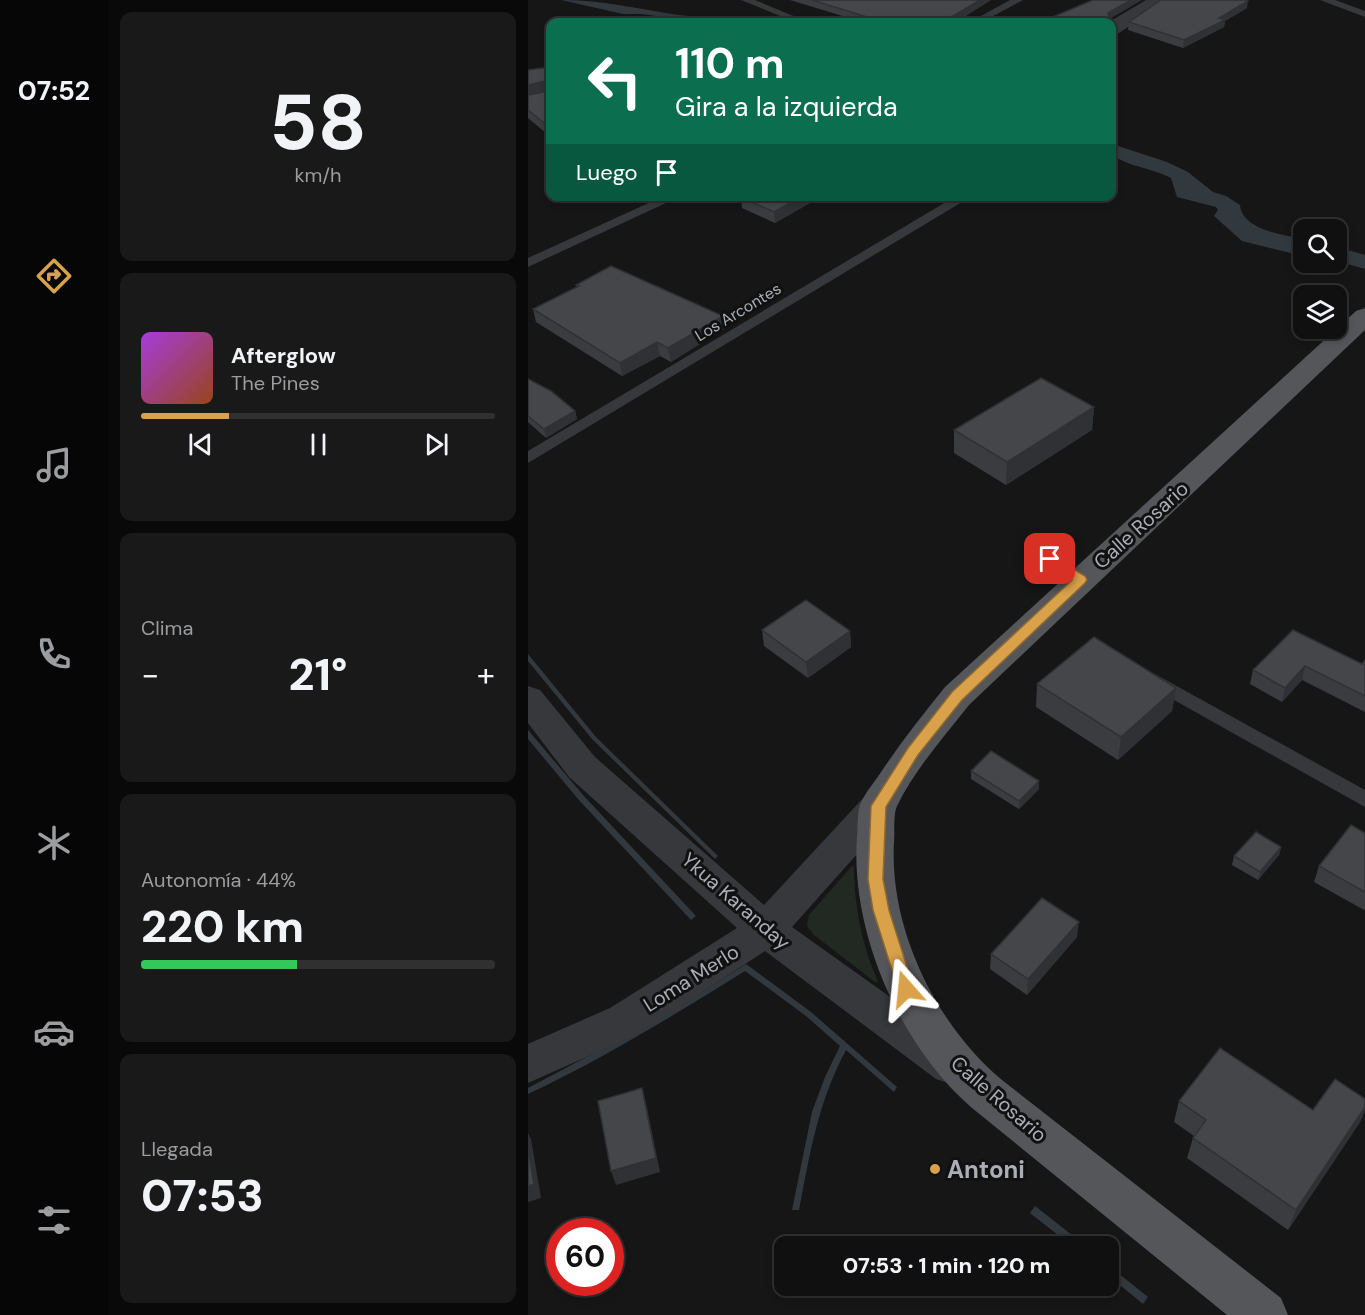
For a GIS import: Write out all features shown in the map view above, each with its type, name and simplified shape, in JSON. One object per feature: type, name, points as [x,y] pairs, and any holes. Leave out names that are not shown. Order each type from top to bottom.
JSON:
[{"type":"main road","name":"Calle Rosario","points":[[1264,1315],[967,1077],[941,1047],[906,989],[881,910],[875,879],[878,806],[913,752],[957,696],[1365,316]]},
{"type":"street","points":[[1116,27],[1159,0]]},
{"type":"street","name":"Ykua Karanday","points":[[528,699],[582,767],[766,930],[967,1077]]},
{"type":"street","name":"Loma Merlo","points":[[528,1064],[624,1021],[766,930],[878,806]]},
{"type":"lane","points":[[746,0],[793,18]]},
{"type":"lane","points":[[1325,0],[1365,14]]},
{"type":"lane","points":[[982,18],[1010,1]]},
{"type":"lane","points":[[528,263],[664,201]]},
{"type":"lane","name":"Los Arcontes","points":[[528,458],[958,201]]},
{"type":"lane","points":[[1050,559],[1081,580]]},
{"type":"lane","points":[[1138,671],[1365,799]]},
{"type":"shaded area","points":[[561,0],[603,3],[706,18],[672,18],[623,14]]},
{"type":"shaded area","points":[[1116,145],[1167,162],[1188,172],[1213,192],[1226,196],[1240,205],[1248,220],[1256,226],[1293,237],[1293,254],[1242,241],[1214,216],[1218,210],[1216,207],[1177,197],[1171,178],[1116,157]]},
{"type":"shaded area","points":[[1347,250],[1365,255],[1365,269],[1347,264]]},
{"type":"shaded area","points":[[528,654],[596,737],[718,856],[715,859],[592,739],[528,661]]},
{"type":"shaded area","points":[[528,730],[583,795],[696,916],[691,920],[578,799],[528,739]]},
{"type":"shaded area","points":[[852,866],[854,867],[860,926],[878,982],[814,935],[807,926],[809,915]]},
{"type":"shaded area","points":[[746,964],[811,1012],[897,1087],[894,1092],[846,1050],[836,1069],[822,1108],[811,1148],[799,1210],[792,1210],[812,1112],[840,1046],[806,1016],[745,971],[611,1051],[528,1094],[528,1088],[664,1016]]},
{"type":"shaded area","points":[[1035,1206],[1073,1236],[1059,1236],[1030,1213]]},
{"type":"shaded area","points":[[1119,1274],[1148,1297],[1143,1304],[1119,1284]]},
{"type":"building","points":[[812,0],[980,0],[950,18],[870,18]]},
{"type":"building","points":[[1093,0],[1131,0],[1108,13],[1109,18],[1050,18]]},
{"type":"building","points":[[1161,0],[1248,1],[1219,18],[1225,20],[1184,40],[1129,22]]},
{"type":"building","points":[[546,68],[546,81],[528,85],[528,70]]},
{"type":"building","points":[[546,91],[546,121],[543,122],[528,110],[528,95]]},
{"type":"building","points":[[750,201],[793,201],[774,212]]},
{"type":"building","points":[[611,266],[723,316],[668,348],[657,342],[620,363],[533,309],[579,286],[576,285]]},
{"type":"building","points":[[1041,378],[1094,407],[1007,462],[954,430]]},
{"type":"building","points":[[528,379],[551,391],[575,411],[544,429],[528,416]]},
{"type":"building","points":[[806,600],[850,631],[806,662],[762,630]]},
{"type":"building","points":[[1293,630],[1362,664],[1365,660],[1365,696],[1305,666],[1285,688],[1253,670]]},
{"type":"building","points":[[1094,637],[1176,688],[1121,737],[1037,684]]},
{"type":"building","points":[[991,751],[1039,781],[1019,801],[971,771]]},
{"type":"building","points":[[1351,825],[1365,833],[1365,892],[1319,866]]},
{"type":"building","points":[[1256,832],[1281,847],[1260,872],[1234,856]]},
{"type":"building","points":[[1042,898],[1079,922],[1028,979],[991,954]]},
{"type":"building","points":[[1220,1048],[1313,1110],[1335,1079],[1365,1099],[1365,1107],[1296,1210],[1193,1138],[1206,1120],[1179,1101]]},
{"type":"building","points":[[642,1088],[656,1158],[611,1171],[598,1101]]},
{"type":"building","points":[[528,1148],[534,1184],[528,1186]]},
{"type":"place","name":"Antoni","points":[[935,1169]]},
{"type":"route","points":[[906,989],[881,910],[875,879],[878,806],[913,752],[957,696],[1081,580],[1050,559]]}]
